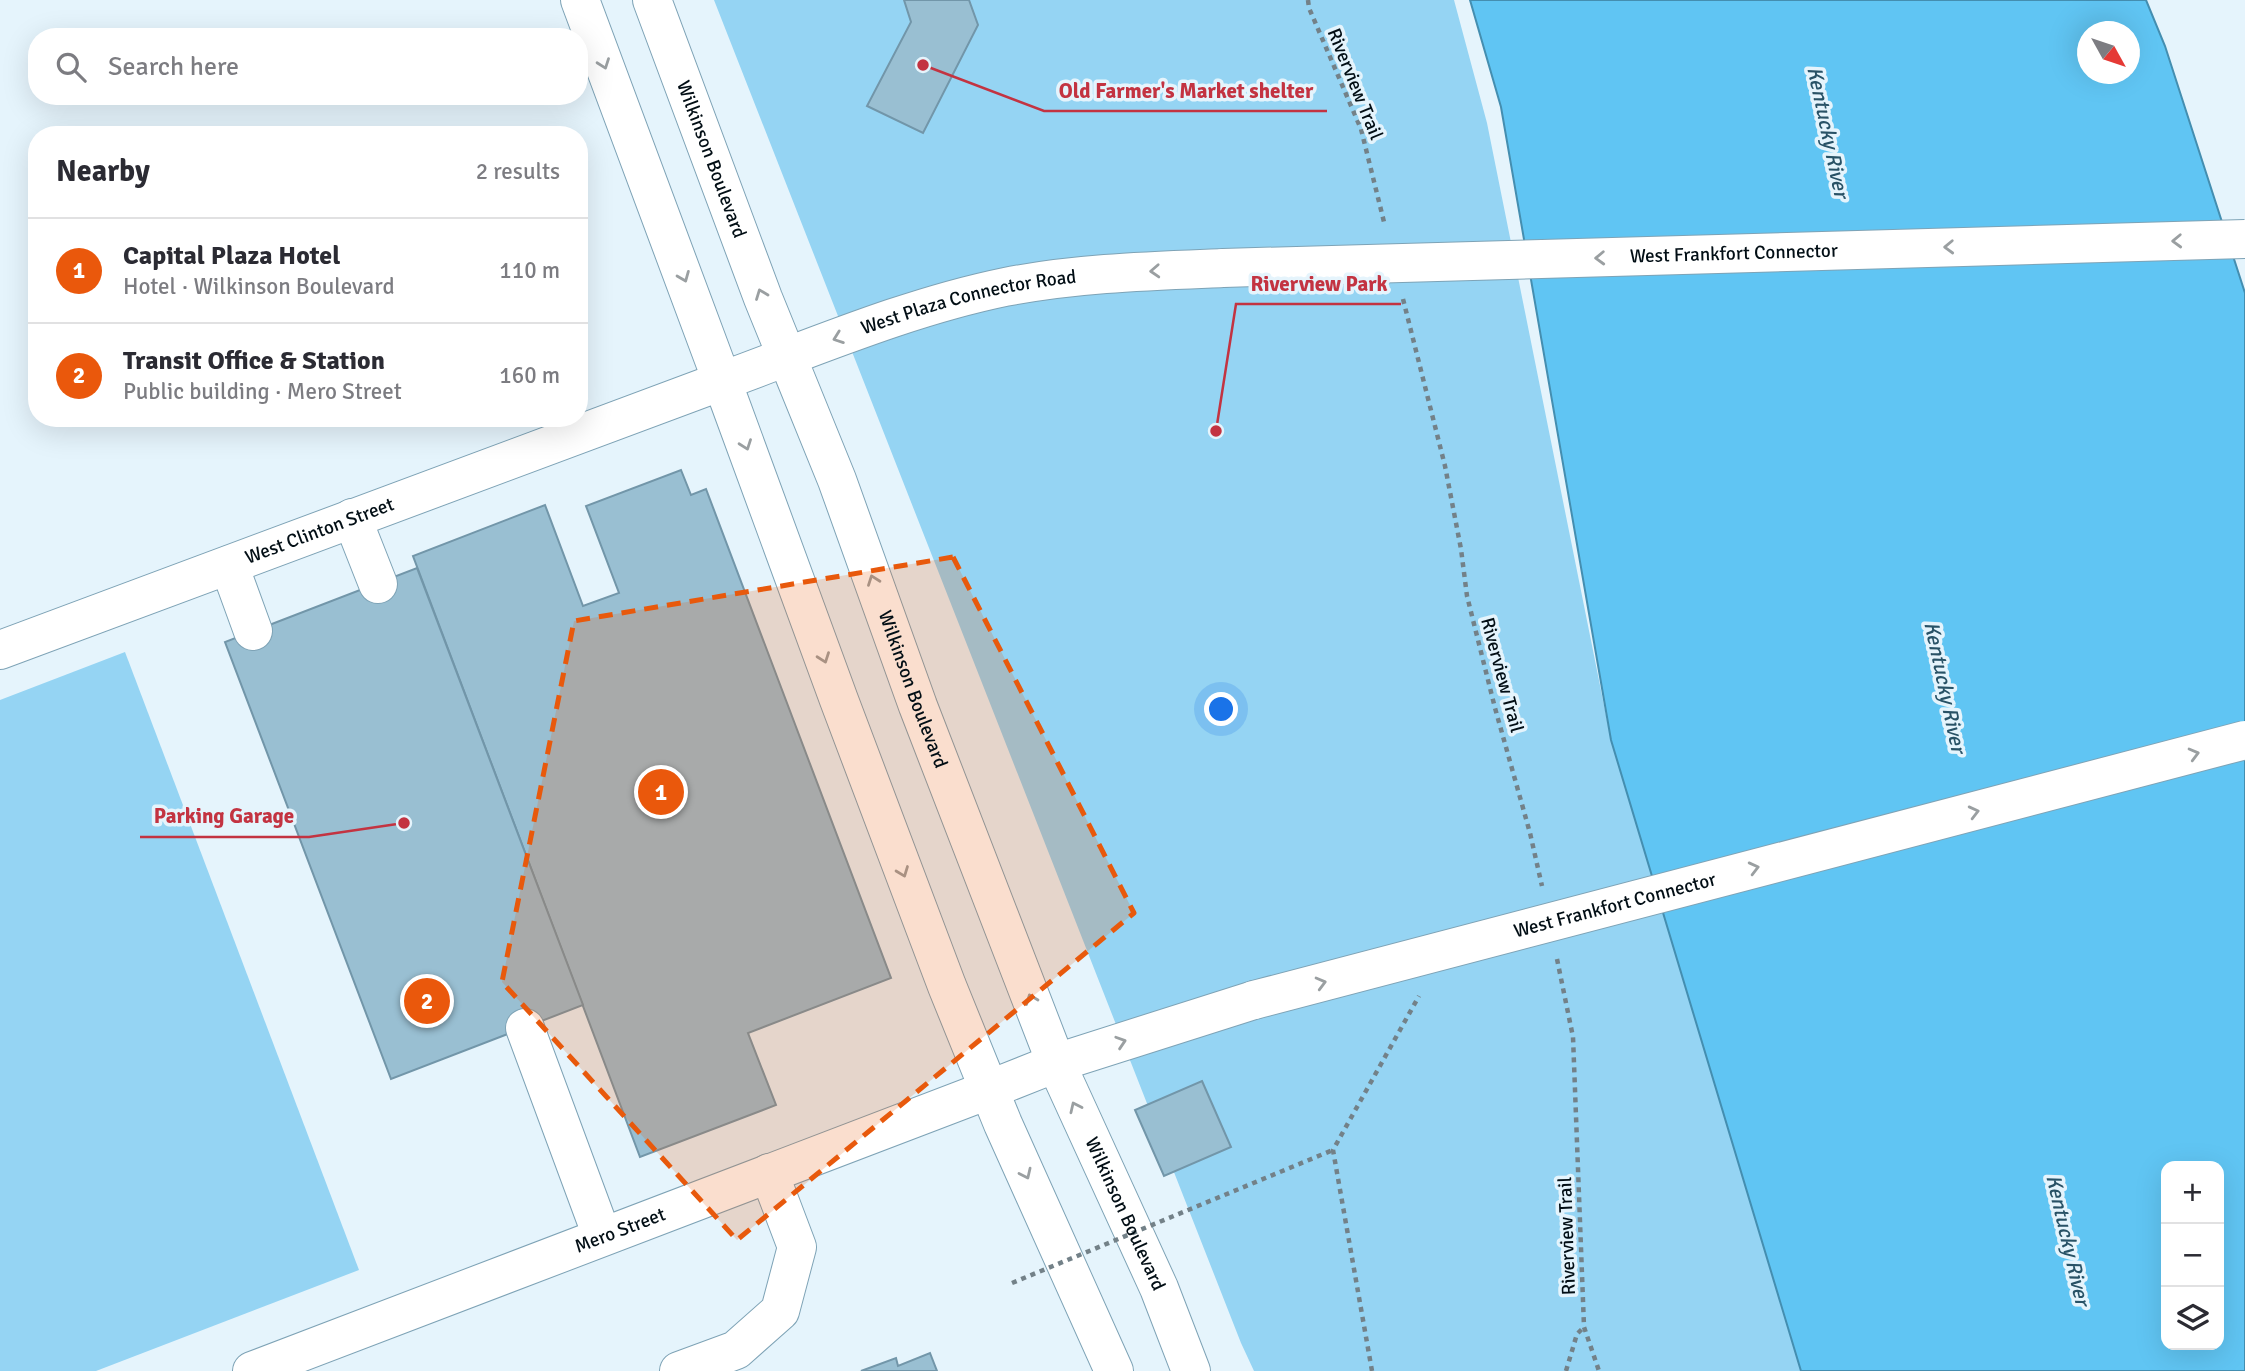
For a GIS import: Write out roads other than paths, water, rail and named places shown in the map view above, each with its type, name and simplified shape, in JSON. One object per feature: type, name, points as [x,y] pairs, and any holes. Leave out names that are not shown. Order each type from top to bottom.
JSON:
[{"type":"main road","points":[[580,0],[843,713],[988,1090],[1114,1371]]},
{"type":"main road","name":"Wilkinson Boulevard","points":[[652,0],[763,298],[837,480],[918,706],[1056,1063],[1159,1288],[1191,1371]]},
{"type":"main road","name":"West Frankfort Connector","points":[[1223,268],[2245,239]]},
{"type":"main road","name":"West Plaza Connector Road","points":[[722,381],[940,304],[1005,288],[1075,277],[1223,268]]},
{"type":"main road","name":"West Clinton Street","points":[[0,650],[722,381]]},
{"type":"main road","points":[[352,518],[378,584]]},
{"type":"main road","points":[[229,565],[253,631]]},
{"type":"main road","name":"West Frankfort Connector","points":[[988,1090],[1056,1063],[1254,1000],[2245,740]]},
{"type":"main road","points":[[525,1028],[602,1236]]},
{"type":"main road","name":"Mero Street","points":[[252,1371],[988,1090]]},
{"type":"main road","points":[[679,1371],[736,1350],[779,1311],[797,1247],[769,1173]]},
{"type":"water","name":"Kentucky River","points":[[1470,0],[2146,0],[2165,46],[2245,293],[2245,1371],[1801,1371],[1611,740],[1501,107]]},
{"type":"place","name":"Old Farmer's Market shelter","points":[[923,65]]},
{"type":"place","name":"Riverview Park","points":[[1216,431]]},
{"type":"place","name":"Capital Plaza Hotel","points":[[661,792]]},
{"type":"place","name":"Parking Garage","points":[[404,823]]},
{"type":"place","name":"Transit Office & Station","points":[[427,1001]]}]
